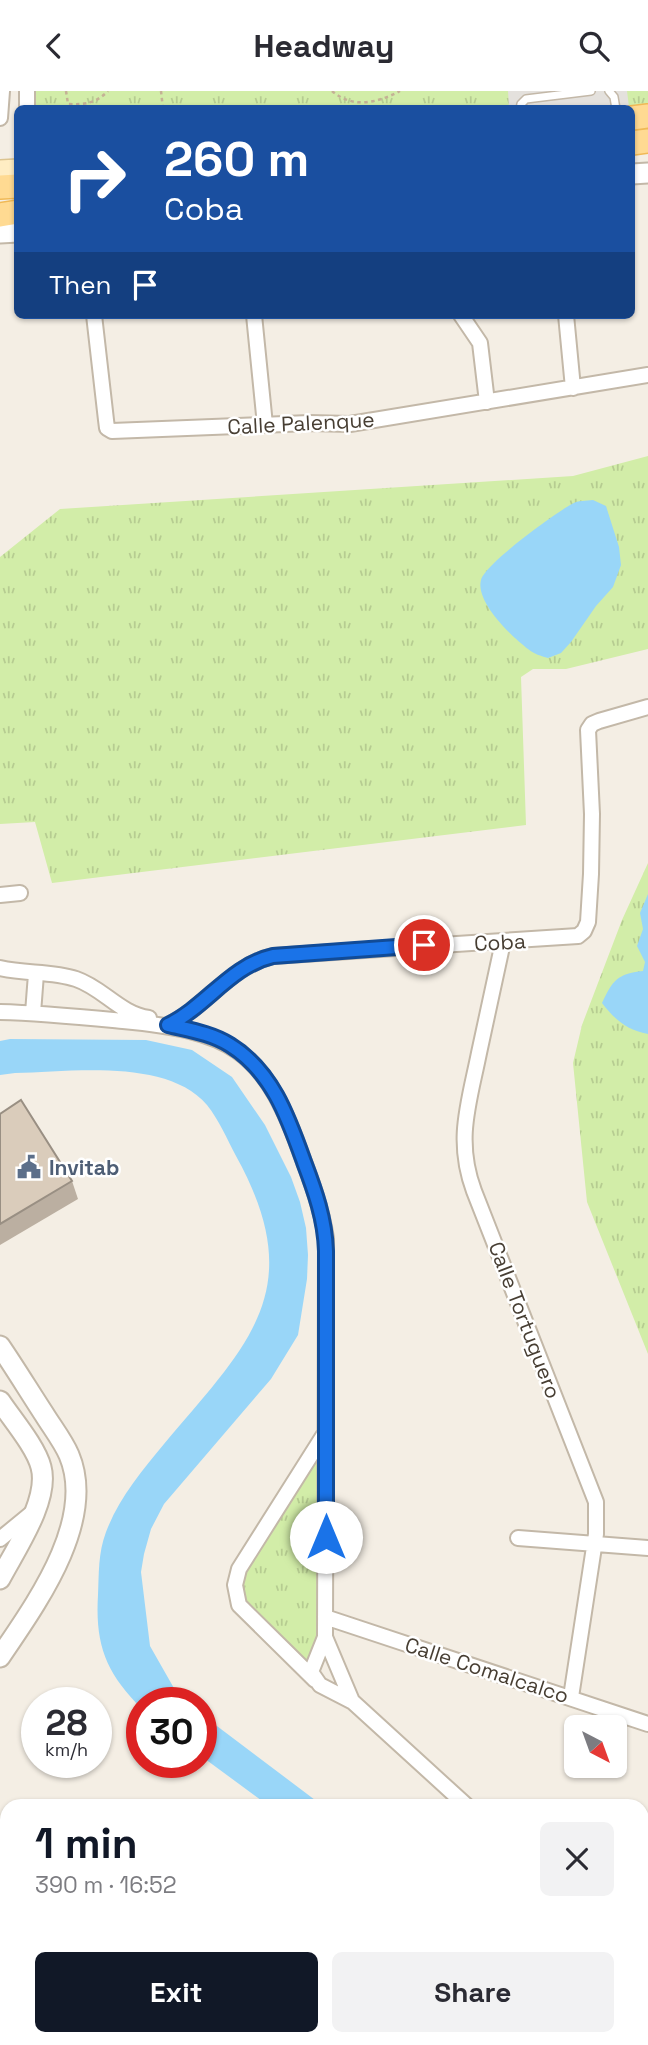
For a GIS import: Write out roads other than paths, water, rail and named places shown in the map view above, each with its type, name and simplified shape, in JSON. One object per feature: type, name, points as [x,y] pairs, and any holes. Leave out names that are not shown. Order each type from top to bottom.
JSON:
[{"type":"street","points":[[0,118],[2,91]]},
{"type":"street","name":"Calle Palenque","points":[[94,319],[109,430],[350,424],[648,375]]},
{"type":"street","points":[[254,319],[265,425]]},
{"type":"street","points":[[464,319],[480,343],[487,402]]},
{"type":"street","points":[[566,319],[573,388]]},
{"type":"street","name":"Coba","points":[[168,1025],[199,1007],[236,972],[260,959],[273,956],[573,937],[584,931],[588,922],[592,874],[587,730],[599,721],[648,707]]},
{"type":"street","points":[[0,895],[20,893]]},
{"type":"street","name":"Calle Tortuguero","points":[[503,942],[466,1112],[466,1165],[598,1510],[571,1697]]},
{"type":"street","points":[[0,968],[59,975],[84,982],[122,1009],[144,1017],[162,1019],[168,1025]]},
{"type":"street","points":[[33,1013],[36,974]]},
{"type":"street","points":[[0,1013],[33,1013],[168,1025],[213,1036],[244,1056],[269,1084],[289,1119],[321,1210],[326,1238],[326,1637],[353,1702]]},
{"type":"street","points":[[0,1346],[64,1445],[73,1466],[76,1491],[62,1554],[39,1598],[0,1657]]},
{"type":"street","points":[[0,1401],[38,1457],[42,1488],[34,1511],[0,1579]]},
{"type":"street","points":[[326,1431],[239,1569],[235,1580],[239,1605],[316,1681],[353,1702],[459,1799]]},
{"type":"street","points":[[0,1539],[34,1511]]},
{"type":"street","points":[[518,1538],[648,1548]]},
{"type":"street","name":"Calle Comalcalco","points":[[326,1617],[648,1724]]},
{"type":"street","points":[[316,1681],[311,1672],[313,1663],[326,1637]]},
{"type":"lane","points":[[522,105],[526,99],[591,91]]},
{"type":"water","points":[[593,500],[606,506],[619,547],[621,565],[613,587],[571,642],[561,653],[548,658],[521,643],[496,618],[484,598],[481,580],[507,551],[551,517],[574,503]]},
{"type":"water","points":[[648,894],[648,1034],[622,1023],[602,1003],[617,979],[643,971],[645,962],[637,946],[643,929],[640,913]]},
{"type":"water","points":[[146,1040],[192,1050],[232,1077],[265,1125],[291,1177],[300,1202],[308,1255],[298,1335],[271,1379],[164,1504],[151,1529],[144,1554],[141,1572],[150,1646],[173,1687],[126,1687],[126,1691],[111,1670],[101,1644],[99,1629],[100,1556],[106,1532],[124,1497],[147,1465],[222,1375],[244,1344],[260,1312],[268,1279],[268,1243],[258,1203],[215,1117],[207,1105],[190,1090],[168,1080],[117,1071],[0,1075],[0,1041]]},
{"type":"water","points":[[217,1726],[314,1799],[259,1799],[217,1768]]},
{"type":"place","name":"Invitab","points":[[29,1167]]}]
